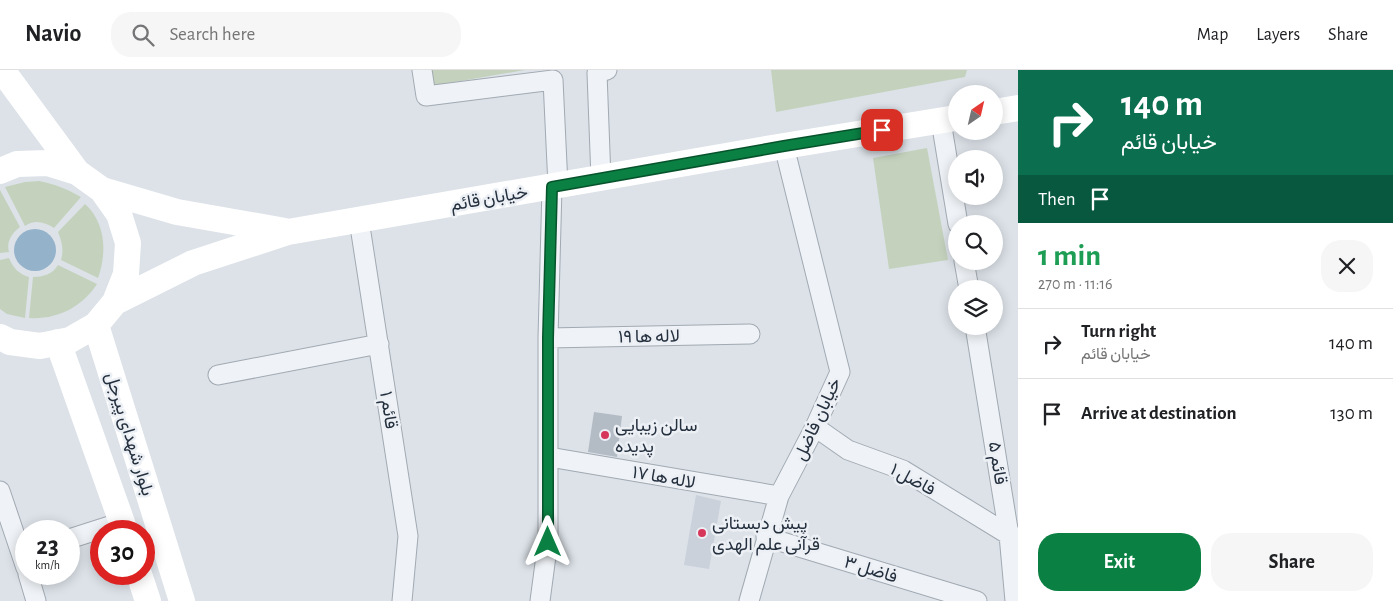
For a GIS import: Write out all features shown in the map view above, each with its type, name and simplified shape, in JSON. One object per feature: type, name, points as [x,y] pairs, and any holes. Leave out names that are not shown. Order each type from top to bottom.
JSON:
[{"type":"street","points":[[0,338],[10,342],[40,346],[70,340],[96,325],[115,302],[126,274],[128,244],[119,214],[102,190],[77,172],[2,70]]},
{"type":"street","points":[[422,70],[426,96],[553,80],[555,186],[548,338],[548,542],[540,601]]},
{"type":"street","points":[[601,179],[597,73],[607,70]]},
{"type":"street","points":[[1003,110],[1018,108]]},
{"type":"street","name":"خیابان قائم","points":[[288,232],[784,146],[948,120]]},
{"type":"street","points":[[951,140],[957,215]]},
{"type":"street","name":"خیابان فاضل","points":[[749,601],[779,496],[815,427],[840,372],[784,146]]},
{"type":"street","points":[[0,171],[17,164],[48,163],[77,172]]},
{"type":"street","points":[[102,190],[177,212],[288,232]]},
{"type":"street","name":"قائم ۱","points":[[359,220],[408,536],[402,601]]},
{"type":"street","points":[[115,302],[193,263],[288,232]]},
{"type":"street","name":"بلوار شهدای پیرجل","points":[[96,325],[182,601]]},
{"type":"street","name":"لاله ها ۱۹","points":[[548,338],[750,334]]},
{"type":"street","name":"قائم ۵","points":[[977,335],[1014,536],[1016,601]]},
{"type":"street","name":"بلوار شهدای پیرجل","points":[[58,342],[121,520]]},
{"type":"street","points":[[218,375],[379,344]]},
{"type":"street","name":"فاضل ۱","points":[[815,427],[848,450],[903,470],[1014,536]]},
{"type":"street","name":"لاله ها ۱۷","points":[[549,457],[779,496]]},
{"type":"street","points":[[0,491],[15,531]]},
{"type":"street","name":"فاضل ۳","points":[[766,537],[977,601]]},
{"type":"street","points":[[31,585],[36,601]]},
{"type":"street","points":[[143,585],[148,601]]},
{"type":"shaded area","name":"پیش دبستانی قرآنی علم الهدی","points":[[696,495],[721,501],[709,569],[684,565]]},
{"type":"green space","points":[[430,70],[525,70],[432,86]]},
{"type":"green space","points":[[771,70],[967,70],[965,77],[776,112]]},
{"type":"green space","points":[[927,148],[948,260],[889,269],[873,158]]},
{"type":"green space","points":[[39,181],[61,187],[81,197],[54,228],[40,222],[25,226],[5,187]]},
{"type":"green space","points":[[0,190],[20,227],[10,238],[9,252],[0,253]]},
{"type":"green space","points":[[85,204],[97,220],[103,239],[103,259],[98,278],[61,260],[62,246],[58,232]]},
{"type":"green space","points":[[9,258],[17,270],[29,277],[25,318],[7,314],[0,309],[0,260]]},
{"type":"green space","points":[[58,265],[97,284],[84,299],[68,310],[49,317],[29,318],[33,277],[47,274]]},
{"type":"water","points":[[35,229],[50,235],[56,250],[50,265],[35,271],[20,265],[14,250],[20,235]]},
{"type":"building","name":"سالن زیبایی پدیده","points":[[594,412],[622,416],[617,457],[588,452]]},
{"type":"place","name":"سالن زیبایی پدیده","points":[[605,435]]},
{"type":"place","name":"پیش دبستانی قرآنی علم الهدی","points":[[702,533]]},
{"type":"route","points":[[548,542],[548,338],[552,187],[882,130]]}]
